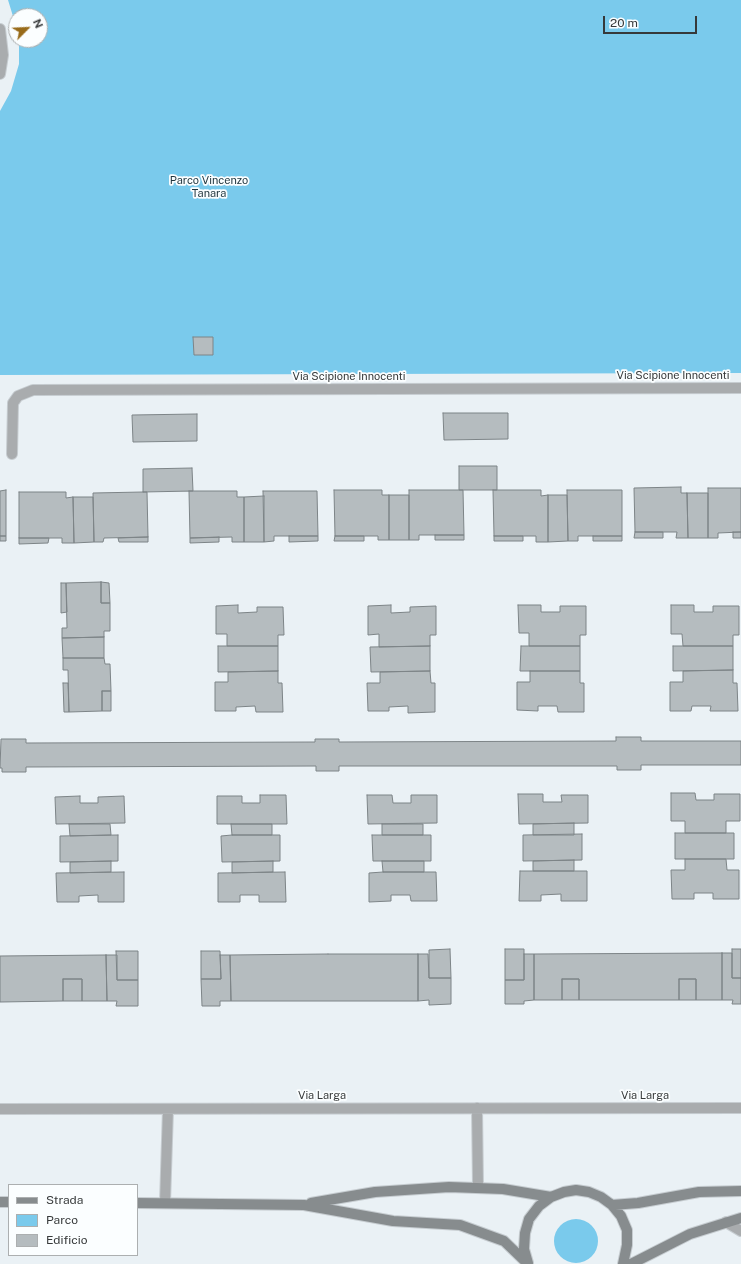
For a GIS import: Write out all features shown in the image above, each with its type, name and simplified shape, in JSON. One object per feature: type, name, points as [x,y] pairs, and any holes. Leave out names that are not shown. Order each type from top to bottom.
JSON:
[{"type":"main road","points":[[304,1205],[376,1192],[410,1189],[478,1187],[551,1196]]},
{"type":"main road","points":[[528,1264],[524,1249],[525,1233],[530,1218],[539,1206],[551,1196],[564,1192],[582,1191],[601,1197],[612,1204],[621,1216],[626,1230],[627,1245],[623,1264]]},
{"type":"main road","points":[[612,1204],[638,1203],[699,1192],[741,1191]]},
{"type":"main road","points":[[138,1203],[304,1205],[393,1221],[460,1225],[504,1241],[528,1264]]},
{"type":"main road","points":[[631,1264],[675,1240],[703,1228],[741,1218]]},
{"type":"street","points":[[0,30],[3,55],[0,74]]},
{"type":"street","name":"Via Scipione Innocenti","points":[[12,454],[13,403],[18,396],[33,390],[741,388]]},
{"type":"street","name":"Via Larga","points":[[0,1108],[741,1108]]},
{"type":"street","points":[[165,1203],[168,1108]]},
{"type":"street","points":[[477,1108],[478,1187]]},
{"type":"street","points":[[726,1222],[741,1231]]},
{"type":"green space","name":"Parco Vincenzo Tanara","points":[[8,0],[741,0],[741,373],[0,375],[0,111],[11,91],[19,64],[19,48],[48,48],[48,8],[10,8]]},
{"type":"green space","points":[[572,1219],[580,1219],[592,1225],[598,1237],[598,1245],[592,1257],[580,1263],[572,1263],[560,1257],[554,1245],[554,1237],[560,1225]]},
{"type":"building","points":[[193,337],[213,337],[213,355],[194,355]]},
{"type":"building","points":[[443,413],[508,413],[508,439],[444,440]]},
{"type":"building","points":[[197,414],[197,441],[133,442],[132,415]]},
{"type":"building","points":[[459,466],[497,466],[497,490],[459,490]]},
{"type":"building","points":[[192,468],[193,491],[143,492],[143,469]]},
{"type":"building","points":[[681,487],[681,493],[687,493],[688,538],[676,538],[677,532],[635,532],[634,488]]},
{"type":"building","points":[[708,488],[741,488],[741,532],[718,533],[718,538],[708,538]]},
{"type":"building","points":[[6,490],[6,536],[0,536],[0,491]]},
{"type":"building","points":[[334,490],[382,490],[382,495],[389,495],[389,540],[378,540],[378,536],[335,536]]},
{"type":"building","points":[[409,490],[463,490],[464,535],[419,535],[419,540],[409,540]]},
{"type":"building","points":[[493,490],[541,490],[541,496],[548,495],[548,542],[536,542],[536,536],[494,536]]},
{"type":"building","points":[[567,490],[622,490],[622,536],[578,536],[578,541],[568,541]]},
{"type":"building","points":[[189,491],[237,491],[237,497],[244,497],[244,542],[232,542],[232,537],[190,538]]},
{"type":"building","points":[[263,491],[317,491],[318,536],[274,536],[274,541],[264,542]]},
{"type":"building","points":[[19,492],[66,492],[66,498],[73,497],[74,543],[62,543],[62,538],[19,538]]},
{"type":"building","points":[[147,492],[148,537],[104,538],[103,542],[94,542],[93,493]]},
{"type":"building","points":[[687,493],[708,493],[708,538],[688,538]]},
{"type":"building","points":[[389,495],[409,495],[409,540],[389,540]]},
{"type":"building","points":[[548,495],[567,495],[568,541],[548,542]]},
{"type":"building","points":[[264,496],[264,542],[244,542],[244,497]]},
{"type":"building","points":[[73,497],[93,497],[94,542],[74,543]]},
{"type":"building","points":[[635,532],[663,532],[663,538],[634,538]]},
{"type":"building","points":[[733,532],[741,532],[741,538],[733,538]]},
{"type":"building","points":[[435,535],[464,535],[464,540],[435,540]]},
{"type":"building","points":[[0,536],[6,536],[6,541],[0,541]]},
{"type":"building","points":[[289,536],[318,536],[318,541],[289,542]]},
{"type":"building","points":[[335,536],[364,536],[364,541],[334,541]]},
{"type":"building","points":[[494,536],[523,536],[523,541],[494,541]]},
{"type":"building","points":[[593,536],[622,536],[622,541],[593,541]]},
{"type":"building","points":[[148,537],[148,542],[119,542],[118,538]]},
{"type":"building","points":[[219,537],[219,542],[190,543],[190,538]]},
{"type":"building","points":[[19,538],[49,538],[48,543],[19,544]]},
{"type":"building","points":[[101,582],[101,603],[110,603],[110,631],[104,631],[104,637],[62,638],[62,628],[67,628],[66,583]]},
{"type":"building","points":[[101,582],[109,583],[110,603],[101,603]]},
{"type":"building","points":[[61,583],[66,583],[67,612],[61,613]]},
{"type":"building","points":[[238,605],[238,613],[257,612],[257,607],[283,607],[284,635],[278,635],[278,646],[227,646],[227,634],[216,634],[216,606]]},
{"type":"building","points":[[391,605],[391,613],[410,612],[410,607],[436,606],[436,635],[430,635],[430,646],[379,647],[379,634],[368,635],[368,606]]},
{"type":"building","points":[[518,605],[541,605],[541,612],[560,612],[560,606],[586,606],[586,635],[580,635],[580,646],[529,646],[529,633],[519,633]]},
{"type":"building","points":[[671,605],[694,605],[694,612],[713,612],[713,606],[739,606],[739,635],[733,635],[733,646],[683,646],[682,634],[671,634]]},
{"type":"building","points":[[104,637],[104,658],[63,658],[62,638]]},
{"type":"building","points":[[218,646],[278,646],[278,671],[218,672]]},
{"type":"building","points":[[430,646],[430,671],[371,672],[370,647]]},
{"type":"building","points":[[521,646],[580,646],[580,671],[520,671]]},
{"type":"building","points":[[673,646],[733,646],[733,670],[673,671]]},
{"type":"building","points":[[63,658],[104,658],[105,664],[110,664],[111,691],[102,691],[102,711],[69,712],[68,670],[63,670]]},
{"type":"building","points":[[733,670],[733,683],[737,683],[738,711],[710,711],[711,706],[692,706],[691,711],[670,711],[670,682],[683,682],[683,671]]},
{"type":"building","points":[[278,671],[278,683],[282,683],[283,712],[256,712],[255,706],[236,707],[236,711],[215,711],[215,682],[228,682],[228,672]]},
{"type":"building","points":[[430,671],[431,683],[435,683],[435,712],[408,713],[408,706],[389,707],[389,711],[368,711],[367,683],[380,683],[380,672]]},
{"type":"building","points":[[530,671],[580,671],[580,683],[584,683],[584,712],[558,712],[557,706],[538,706],[538,711],[517,710],[517,682],[530,682]]},
{"type":"building","points":[[63,683],[68,683],[69,712],[64,712]]},
{"type":"building","points":[[102,691],[111,691],[111,711],[102,711]]},
{"type":"building","points":[[616,737],[641,737],[641,741],[741,741],[741,765],[641,765],[641,770],[617,770],[617,766],[339,766],[339,771],[316,771],[316,766],[26,767],[26,772],[2,772],[2,768],[0,768],[1,739],[26,739],[26,743],[315,742],[315,739],[339,739],[339,742],[616,741]]},
{"type":"building","points":[[671,793],[695,793],[696,800],[714,800],[714,794],[740,794],[740,821],[726,821],[726,833],[685,833],[685,821],[671,821]]},
{"type":"building","points":[[518,794],[543,794],[543,802],[562,802],[561,795],[588,795],[588,823],[519,824]]},
{"type":"building","points":[[260,795],[286,795],[287,824],[217,824],[217,796],[242,796],[242,803],[260,803]]},
{"type":"building","points":[[367,795],[392,795],[393,803],[411,803],[411,795],[437,795],[437,823],[368,824]]},
{"type":"building","points":[[80,796],[80,803],[98,803],[98,797],[124,796],[125,823],[56,824],[55,797]]},
{"type":"building","points":[[574,823],[574,835],[533,835],[533,824]]},
{"type":"building","points":[[69,824],[110,824],[111,835],[70,836]]},
{"type":"building","points":[[231,824],[272,824],[272,835],[232,835]]},
{"type":"building","points":[[382,824],[423,824],[423,835],[382,835]]},
{"type":"building","points":[[675,833],[734,833],[734,859],[675,859]]},
{"type":"building","points":[[582,834],[582,860],[523,861],[523,835]]},
{"type":"building","points":[[118,835],[118,861],[60,862],[60,836]]},
{"type":"building","points":[[280,835],[280,861],[222,862],[221,836]]},
{"type":"building","points":[[372,835],[431,835],[431,861],[373,861]]},
{"type":"building","points":[[685,859],[726,859],[727,870],[739,870],[739,899],[713,899],[713,893],[694,893],[694,899],[672,899],[671,870],[685,870]]},
{"type":"building","points":[[574,860],[574,871],[533,871],[533,861]]},
{"type":"building","points":[[111,861],[111,872],[70,873],[70,862]]},
{"type":"building","points":[[273,861],[273,872],[232,873],[232,862]]},
{"type":"building","points":[[382,861],[424,861],[424,872],[383,872]]},
{"type":"building","points":[[520,871],[587,871],[587,901],[561,901],[561,894],[541,895],[541,901],[519,901]]},
{"type":"building","points":[[124,872],[124,902],[98,902],[98,895],[79,896],[79,902],[57,902],[56,873]]},
{"type":"building","points":[[285,872],[286,902],[259,902],[259,895],[240,895],[240,902],[218,902],[218,873]]},
{"type":"building","points":[[436,872],[437,901],[411,901],[410,895],[391,895],[391,901],[369,902],[369,873]]},
{"type":"building","points":[[450,949],[451,978],[429,978],[429,950]]},
{"type":"building","points":[[505,949],[524,949],[524,980],[505,980]]},
{"type":"building","points":[[732,949],[741,949],[741,978],[732,978]]},
{"type":"building","points":[[116,951],[138,951],[138,980],[117,980]]},
{"type":"building","points":[[201,951],[220,951],[221,979],[201,979]]},
{"type":"building","points":[[722,953],[722,1000],[696,1000],[696,979],[679,979],[679,1000],[579,1000],[579,979],[562,979],[562,1000],[534,1000],[534,954]]},
{"type":"building","points":[[722,953],[732,953],[732,978],[741,978],[741,1004],[732,1004],[733,1000],[722,1000]]},
{"type":"building","points":[[418,954],[418,1001],[231,1001],[230,955]]},
{"type":"building","points":[[418,954],[428,954],[429,978],[451,978],[451,1004],[429,1005],[429,1000],[418,1001]]},
{"type":"building","points":[[524,954],[534,954],[534,1000],[524,1001],[524,1004],[505,1004],[505,980],[524,980]]},
{"type":"building","points":[[106,955],[107,1001],[82,1001],[82,979],[63,979],[63,1001],[0,1002],[0,956]]},
{"type":"building","points":[[106,955],[117,955],[117,980],[138,980],[138,1006],[116,1006],[117,1001],[107,1001]]},
{"type":"building","points":[[220,955],[230,955],[231,1001],[220,1001],[220,1006],[202,1006],[201,979],[221,979]]},
{"type":"building","points":[[63,979],[82,979],[82,1001],[63,1001]]},
{"type":"building","points":[[562,979],[579,979],[579,1000],[562,1000]]},
{"type":"building","points":[[679,979],[696,979],[696,1000],[679,1000]]}]
